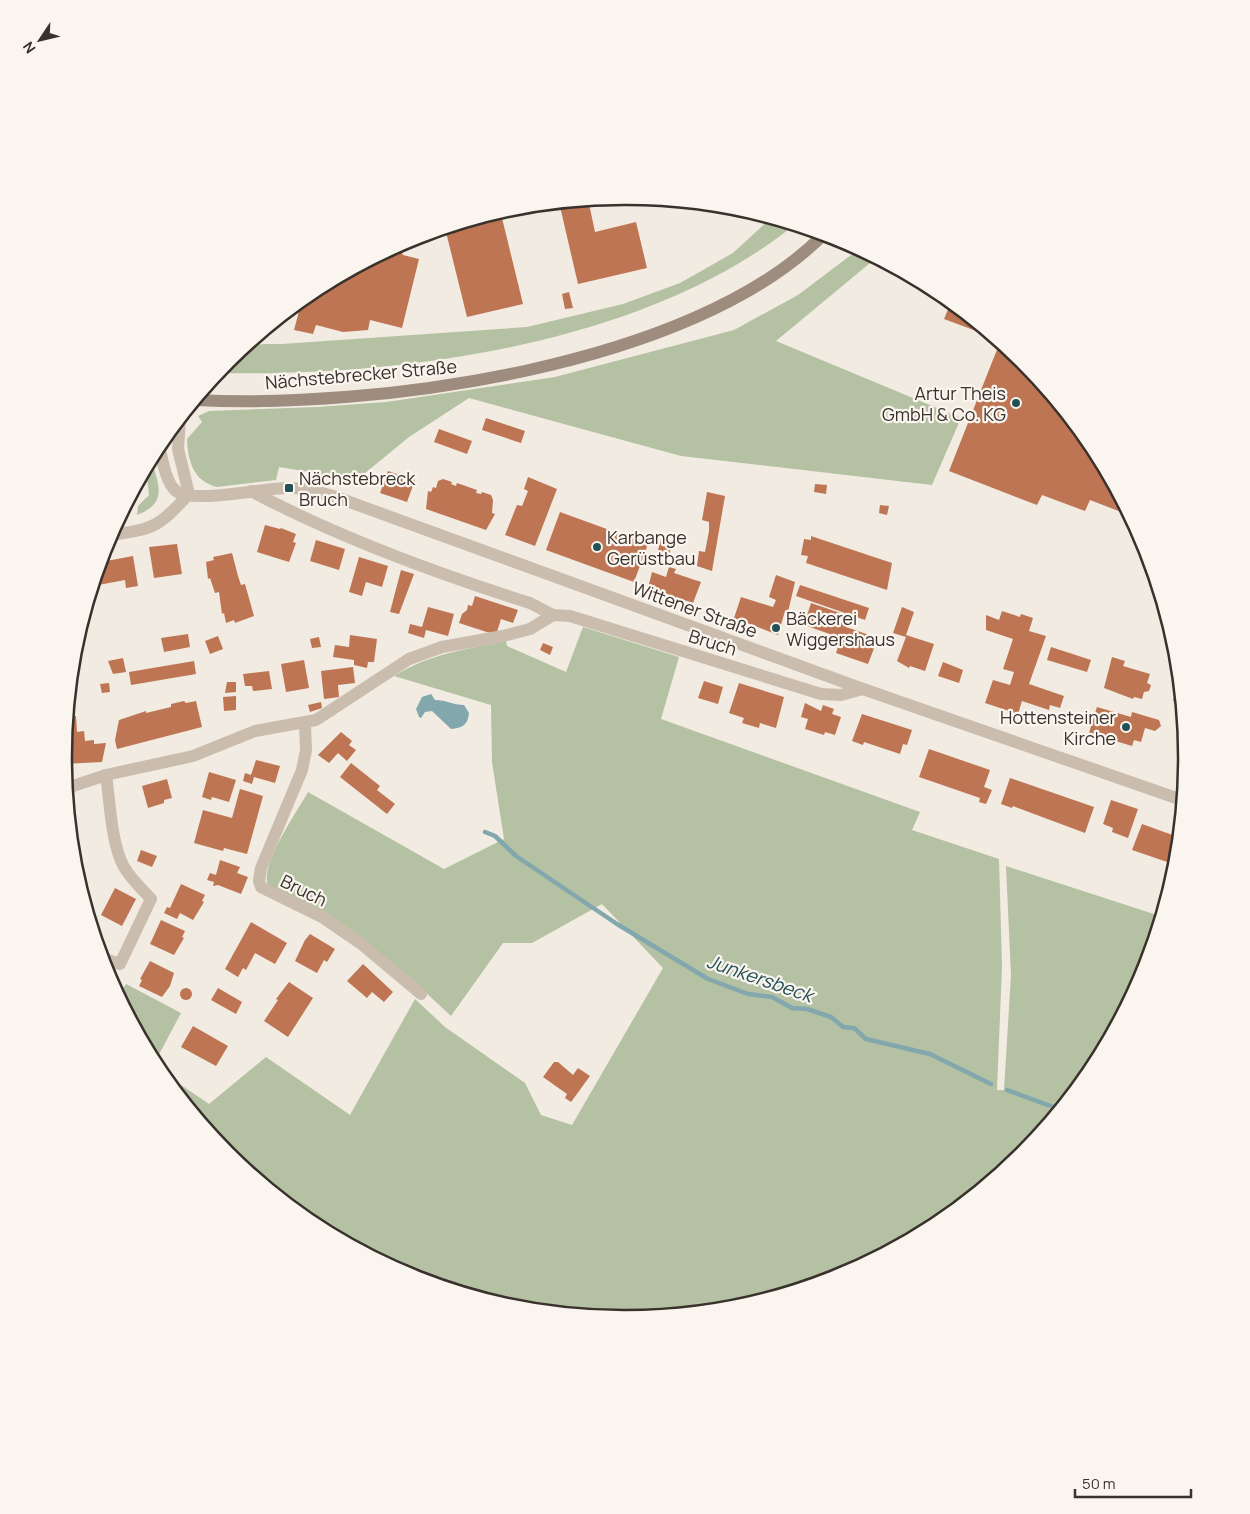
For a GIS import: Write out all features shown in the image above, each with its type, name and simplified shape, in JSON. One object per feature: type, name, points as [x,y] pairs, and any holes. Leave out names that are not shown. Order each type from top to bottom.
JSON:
[{"type":"main road","name":"Nächstebrecker Straße","points":[[204,400],[270,400],[386,393],[476,381],[560,362],[678,325],[715,308],[754,288],[784,267],[817,240]]},
{"type":"street","points":[[179,432],[178,448],[188,494]]},
{"type":"street","points":[[162,456],[173,487],[178,492],[188,494]]},
{"type":"street","name":"Wittener Straße","points":[[188,494],[202,497],[289,488],[308,489],[333,496],[863,689],[1176,798]]},
{"type":"street","name":"Bruch","points":[[251,491],[286,510],[373,548],[530,603],[553,615],[570,616],[822,694],[841,695],[863,689]]},
{"type":"street","points":[[120,535],[143,531],[162,522],[188,494]]},
{"type":"street","points":[[74,786],[106,775],[193,756],[255,731],[305,723],[328,713],[356,692],[410,659],[442,647],[530,629],[553,615]]},
{"type":"street","name":"Bruch","points":[[305,723],[306,750],[302,770],[261,868],[259,881],[266,890],[322,916],[360,942],[421,994]]},
{"type":"street","points":[[106,775],[116,846],[123,865],[132,879],[152,899],[120,964],[112,961]]},
{"type":"green space","points":[[766,223],[788,229],[735,266],[668,299],[596,325],[520,345],[442,359],[365,368],[289,373],[228,373],[259,344],[527,327],[623,304],[680,283],[733,253]]},
{"type":"green space","points":[[852,254],[871,262],[776,341],[961,418],[932,485],[681,456],[469,398],[409,437],[353,483],[315,473],[279,467],[276,480],[217,487],[202,480],[197,475],[189,455],[187,439],[202,422],[198,416],[209,411],[318,407],[386,402],[555,377],[734,330],[798,295]]},
{"type":"green space","points":[[154,469],[159,492],[157,499],[147,510],[137,515],[138,506],[149,495],[147,480]]},
{"type":"green space","points":[[583,627],[679,657],[661,719],[920,812],[912,830],[999,859],[1002,966],[997,1090],[1004,1090],[1011,975],[1006,866],[1155,914],[1121,1001],[1084,1064],[1063,1093],[1016,1148],[961,1195],[932,1216],[869,1253],[836,1267],[768,1291],[733,1299],[697,1305],[625,1310],[553,1305],[517,1299],[482,1291],[414,1267],[381,1253],[318,1216],[289,1195],[234,1148],[181,1085],[209,1104],[266,1057],[350,1115],[415,999],[445,1027],[525,1083],[541,1115],[572,1125],[663,968],[602,904],[532,943],[503,943],[451,1016],[423,990],[268,885],[267,876],[274,852],[308,792],[444,869],[504,839],[492,762],[491,705],[394,676],[435,657],[506,641],[507,646],[566,672]]},
{"type":"green space","points":[[126,984],[181,1013],[160,1053],[129,1001],[123,988]]},
{"type":"water","points":[[431,694],[435,700],[464,705],[469,713],[466,723],[461,727],[451,729],[432,711],[425,712],[421,718],[419,717],[416,709],[422,697]]},
{"type":"building","points":[[589,206],[595,232],[636,222],[647,268],[578,284],[560,208]]},
{"type":"building","points":[[502,218],[523,304],[467,317],[447,234]]},
{"type":"building","points":[[402,252],[403,255],[419,259],[402,328],[370,320],[368,330],[343,332],[316,325],[313,334],[294,330],[299,312],[349,279],[381,261]]},
{"type":"building","points":[[569,292],[573,308],[565,309],[562,294]]},
{"type":"building","points":[[948,310],[975,331],[944,319]]},
{"type":"building","name":"Artur Theis GmbH & Co. KG","points":[[997,349],[1016,366],[1063,421],[1084,450],[1120,512],[1090,500],[1085,511],[1042,495],[1037,505],[949,471]]},
{"type":"building","points":[[486,418],[525,431],[521,443],[482,430]]},
{"type":"building","points":[[439,429],[472,441],[467,454],[434,442]]},
{"type":"building","points":[[388,471],[415,480],[407,502],[380,493]]},
{"type":"building","points":[[528,477],[557,489],[535,546],[505,535],[517,505],[522,506],[528,491],[524,489]]},
{"type":"building","points":[[443,479],[452,482],[451,484],[456,486],[457,483],[477,490],[476,493],[481,494],[482,492],[491,495],[493,500],[492,513],[495,514],[486,530],[426,509],[428,491],[431,492],[433,487],[436,488],[438,481]]},
{"type":"building","points":[[815,484],[827,485],[826,494],[814,492]]},
{"type":"building","points":[[707,492],[725,496],[712,571],[697,566],[699,551],[705,552],[709,531],[709,522],[702,520]]},
{"type":"building","points":[[880,505],[889,506],[887,515],[879,513]]},
{"type":"building","name":"Karbange Gerüstbau","points":[[560,512],[648,544],[634,582],[546,550]]},
{"type":"building","points":[[265,525],[281,528],[296,534],[293,542],[296,543],[289,562],[257,552]]},
{"type":"building","points":[[811,536],[892,563],[887,590],[806,563],[808,556],[801,555],[804,539],[811,540]]},
{"type":"building","points":[[316,540],[345,549],[339,570],[310,561]]},
{"type":"building","points":[[661,540],[673,544],[669,554],[658,550]]},
{"type":"building","points":[[177,544],[182,574],[154,578],[149,547]]},
{"type":"building","points":[[232,553],[241,585],[245,584],[254,616],[235,623],[234,620],[226,623],[224,613],[222,614],[219,592],[215,593],[210,578],[208,579],[206,562],[214,560],[213,557]]},
{"type":"building","points":[[133,556],[138,586],[126,588],[125,580],[100,585],[109,560]]},
{"type":"building","points":[[359,557],[388,566],[382,587],[366,582],[362,596],[349,592]]},
{"type":"building","points":[[669,567],[676,569],[674,573],[701,582],[693,603],[648,588],[652,572],[666,577]]},
{"type":"building","points":[[401,570],[414,574],[399,614],[390,612]]},
{"type":"building","points":[[776,575],[795,582],[788,612],[785,611],[778,635],[734,618],[741,597],[773,607],[776,600],[769,597]]},
{"type":"building","points":[[800,585],[869,608],[865,620],[796,596]]},
{"type":"building","points":[[475,596],[518,610],[513,623],[501,619],[496,635],[459,623],[468,605],[472,606]]},
{"type":"building","points":[[811,603],[849,616],[846,627],[878,638],[868,664],[836,653],[841,638],[804,625]]},
{"type":"building","points":[[428,607],[454,614],[448,636],[426,630],[424,638],[408,633],[410,624],[422,627]]},
{"type":"building","points":[[902,607],[914,612],[906,635],[934,644],[925,671],[910,666],[909,668],[897,661],[906,637],[893,633]]},
{"type":"building","points":[[1002,611],[1020,617],[1021,614],[1033,618],[1029,631],[1046,636],[1029,684],[1064,696],[1060,708],[1050,705],[1049,710],[1022,701],[1018,714],[985,703],[993,680],[1010,685],[1014,672],[1003,669],[1013,639],[986,630],[986,615],[999,620]]},
{"type":"building","points":[[188,634],[190,647],[164,652],[161,638]]},
{"type":"building","points":[[350,635],[377,639],[374,662],[368,662],[367,668],[354,665],[354,660],[333,657],[335,645],[349,647]]},
{"type":"building","points":[[218,636],[223,649],[210,654],[205,641]]},
{"type":"building","points":[[319,637],[321,647],[312,648],[310,639]]},
{"type":"building","points":[[543,643],[553,647],[550,655],[540,650]]},
{"type":"building","points":[[1051,647],[1091,660],[1087,672],[1047,660]]},
{"type":"building","points":[[1112,657],[1125,661],[1123,666],[1150,674],[1147,683],[1151,685],[1149,691],[1144,692],[1142,699],[1134,697],[1133,699],[1104,688]]},
{"type":"building","points":[[123,658],[126,672],[113,674],[108,661]]},
{"type":"building","points":[[304,660],[309,688],[286,692],[281,664]]},
{"type":"building","points":[[194,661],[196,674],[131,685],[129,672]]},
{"type":"building","points":[[943,662],[963,670],[959,683],[938,676]]},
{"type":"building","points":[[353,667],[355,683],[338,685],[339,697],[324,699],[321,671]]},
{"type":"building","points":[[269,671],[272,689],[253,691],[252,686],[245,686],[243,674]]},
{"type":"building","points":[[704,681],[723,687],[718,704],[698,698]]},
{"type":"building","points":[[227,682],[236,682],[236,692],[225,693]]},
{"type":"building","points":[[109,683],[110,692],[102,693],[100,684]]},
{"type":"building","points":[[739,683],[784,697],[776,728],[760,723],[759,728],[742,723],[744,718],[729,713]]},
{"type":"building","points":[[236,696],[236,710],[224,711],[223,697]]},
{"type":"building","points":[[184,701],[186,703],[196,701],[202,727],[117,749],[115,740],[119,720],[146,711],[146,713],[171,707],[171,704]]},
{"type":"building","points":[[321,702],[322,708],[310,712],[308,705]]},
{"type":"building","points":[[805,703],[821,711],[823,705],[834,709],[832,714],[841,717],[835,735],[825,732],[824,735],[805,729],[808,719],[801,717]]},
{"type":"building","name":"Hottensteiner Kirche","points":[[1097,707],[1131,717],[1132,712],[1159,720],[1161,726],[1155,731],[1145,728],[1141,742],[1134,740],[1132,746],[1089,733]]},
{"type":"building","points":[[862,714],[912,730],[907,745],[903,744],[900,754],[864,742],[863,745],[852,741]]},
{"type":"building","points":[[74,716],[76,716],[77,732],[84,731],[85,741],[94,740],[94,744],[106,743],[102,762],[72,764]]},
{"type":"building","points":[[341,732],[352,741],[349,745],[356,750],[347,761],[338,753],[329,763],[318,755]]},
{"type":"building","points":[[929,749],[990,770],[984,787],[992,790],[986,804],[979,802],[980,798],[919,777]]},
{"type":"building","points":[[256,760],[280,766],[275,783],[254,777],[252,784],[243,781],[245,773],[251,775]]},
{"type":"building","points":[[351,763],[380,786],[377,790],[395,804],[387,814],[340,777]]},
{"type":"building","points":[[209,772],[236,780],[229,802],[212,797],[211,800],[202,797]]},
{"type":"building","points":[[1010,778],[1094,807],[1085,833],[1013,806],[1012,808],[1001,804]]},
{"type":"building","points":[[167,779],[172,798],[164,800],[164,803],[148,808],[142,786]]},
{"type":"building","points":[[240,789],[263,796],[247,854],[224,848],[223,851],[194,843],[203,810],[232,818]]},
{"type":"building","points":[[1111,800],[1138,809],[1128,838],[1112,832],[1113,828],[1103,824]]},
{"type":"building","points":[[1142,824],[1172,835],[1167,862],[1132,850]]},
{"type":"building","points":[[141,850],[157,856],[152,867],[137,861]]},
{"type":"building","points":[[220,860],[240,867],[237,873],[248,877],[241,894],[218,885],[213,886],[214,882],[207,880],[210,873],[216,875]]},
{"type":"building","points":[[181,884],[205,895],[202,901],[204,902],[193,920],[180,913],[177,919],[164,913],[167,907],[170,908]]},
{"type":"building","points":[[115,888],[136,899],[122,926],[101,915]]},
{"type":"building","points":[[161,920],[185,931],[182,937],[184,938],[174,955],[150,944]]},
{"type":"building","points":[[251,922],[287,943],[275,964],[255,953],[246,970],[243,968],[238,977],[225,969]]},
{"type":"building","points":[[310,934],[335,949],[327,962],[324,960],[317,973],[295,961]]},
{"type":"building","points":[[150,961],[174,973],[170,986],[162,997],[139,986],[142,980],[140,979]]},
{"type":"building","points":[[363,964],[393,992],[384,1002],[372,992],[367,998],[347,981]]},
{"type":"building","points":[[289,982],[313,998],[288,1037],[264,1021],[278,1000],[276,999]]},
{"type":"building","points":[[184,988],[188,988],[192,994],[188,1000],[184,1000],[180,996],[180,992]]},
{"type":"building","points":[[218,988],[242,1002],[236,1014],[211,1000]]},
{"type":"building","points":[[193,1026],[228,1046],[216,1066],[181,1047]]},
{"type":"building","points":[[554,1062],[558,1062],[573,1075],[578,1068],[590,1076],[571,1102],[565,1098],[567,1094],[543,1077]]},
{"type":"waterway","name":"Junkersbeck","points":[[485,832],[495,836],[516,856],[617,924],[708,979],[748,994],[772,997],[792,1008],[807,1009],[831,1017],[843,1027],[854,1028],[866,1039],[930,1054],[991,1084]]},
{"type":"waterway","points":[[1007,1090],[1052,1106]]},
{"type":"place","name":"Artur Theis GmbH & Co. KG","points":[[1016,403]]},
{"type":"place","name":"Nächstebreck Bruch","points":[[289,488]]},
{"type":"place","name":"Karbange Gerüstbau","points":[[597,547]]},
{"type":"place","name":"Bäckerei Wiggershaus","points":[[776,628]]},
{"type":"place","name":"Hottensteiner Kirche","points":[[1126,727]]}]
